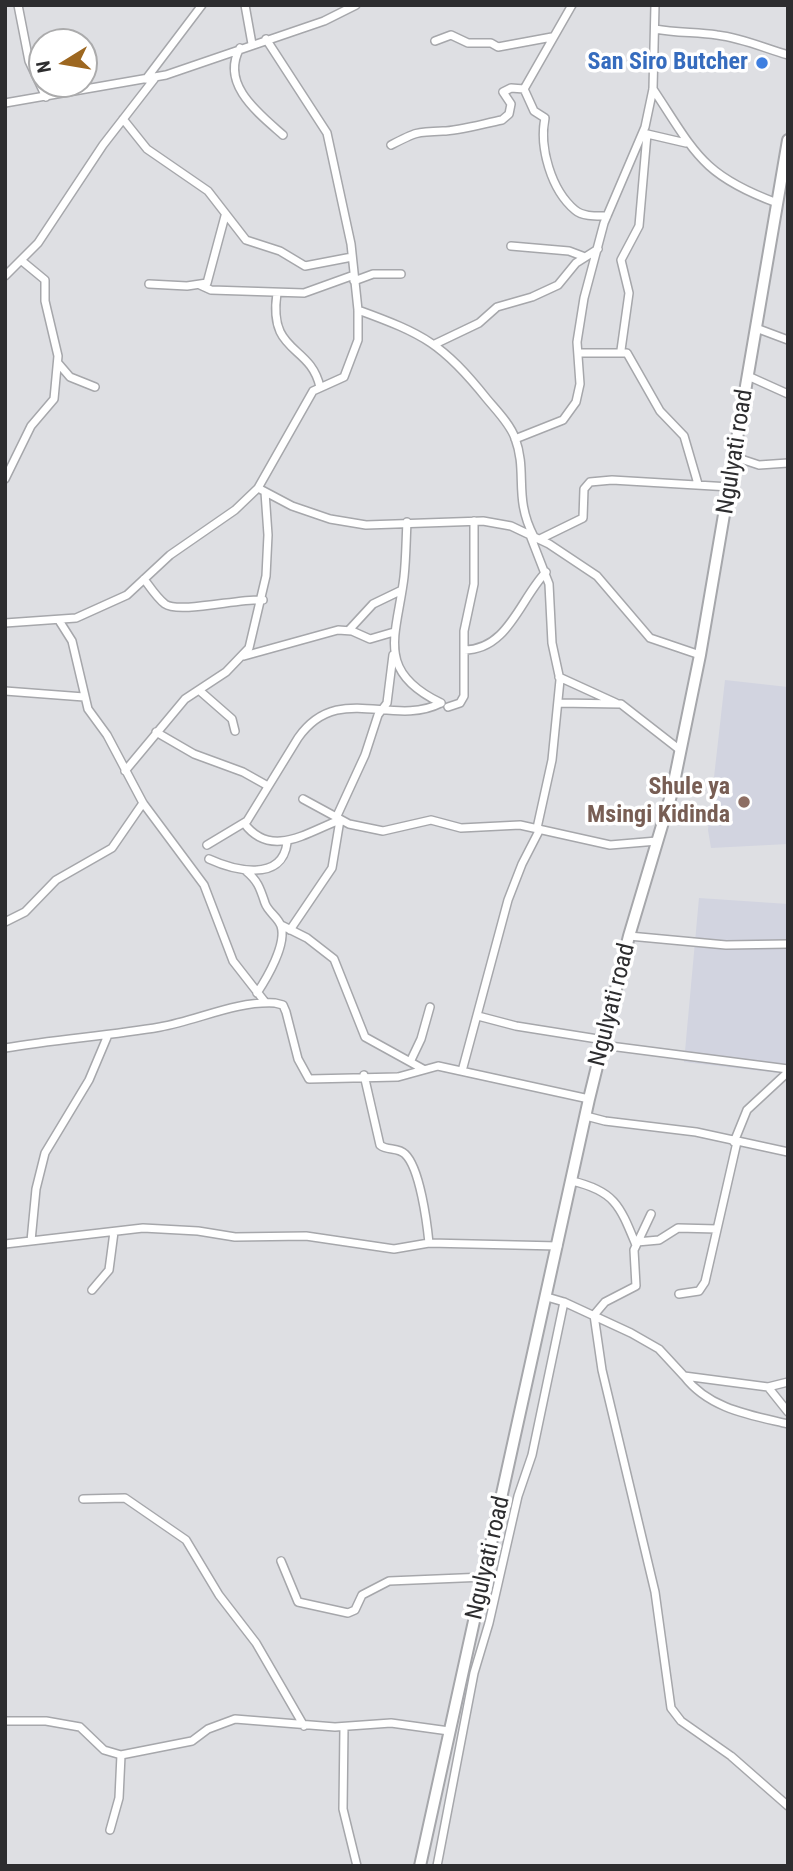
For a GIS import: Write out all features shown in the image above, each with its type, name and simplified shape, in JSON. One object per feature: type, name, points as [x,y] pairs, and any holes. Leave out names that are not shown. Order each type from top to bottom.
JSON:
[{"type":"main road","name":"Ngulyati road","points":[[420,1866],[559,1246],[589,1099],[629,936],[680,750],[701,655],[781,197],[788,141]]},
{"type":"street","points":[[18,5],[28,56]]},
{"type":"street","points":[[146,79],[202,5]]},
{"type":"street","points":[[245,5],[252,44]]},
{"type":"street","points":[[98,88],[155,78],[324,21],[356,5]]},
{"type":"street","points":[[524,89],[572,5]]},
{"type":"street","points":[[621,350],[629,293],[621,260],[639,226],[645,134],[653,89],[655,5]]},
{"type":"street","points":[[655,29],[722,36],[788,55]]},
{"type":"street","points":[[435,41],[451,35],[468,43],[491,43],[498,47],[552,37]]},
{"type":"street","points":[[5,623],[60,622],[106,607],[127,595],[144,579],[262,490],[313,391],[340,382],[349,370],[358,340],[358,310],[352,257],[332,144],[266,39]]},
{"type":"street","points":[[240,48],[233,60],[235,81],[256,111],[283,135]]},
{"type":"street","points":[[5,276],[22,261],[155,78]]},
{"type":"street","points":[[391,145],[431,129],[445,132],[502,120],[509,114],[511,104],[503,92],[511,88],[524,89]]},
{"type":"street","points":[[524,89],[534,111],[545,118],[542,129],[545,156],[557,184],[574,209],[590,215],[607,216]]},
{"type":"street","points":[[653,89],[686,143],[706,166],[727,181],[781,197]]},
{"type":"street","points":[[5,103],[39,98]]},
{"type":"street","points":[[123,119],[147,149],[208,191],[246,240],[281,251],[305,266],[352,257]]},
{"type":"street","points":[[515,439],[563,420],[572,409],[580,384],[578,353],[584,298],[607,216],[645,134]]},
{"type":"street","points":[[645,134],[686,143]]},
{"type":"street","points":[[200,285],[211,276],[225,216]]},
{"type":"street","points":[[512,246],[569,251],[585,257]]},
{"type":"street","points":[[435,344],[479,323],[497,307],[531,297],[558,285],[585,257],[598,249]]},
{"type":"street","points":[[5,479],[32,426],[53,402],[58,363],[45,301],[45,279],[22,261]]},
{"type":"street","points":[[149,284],[200,285],[211,290],[304,293],[373,274],[401,274]]},
{"type":"street","points":[[277,293],[276,323],[280,336],[312,368],[320,387]]},
{"type":"street","points":[[358,310],[409,329],[435,344],[479,389],[515,439],[520,465],[520,499],[552,598],[552,643],[559,677],[552,760],[538,829],[508,900],[462,1071]]},
{"type":"street","points":[[756,328],[788,340]]},
{"type":"street","points":[[578,353],[621,350],[627,353],[660,411],[684,436],[698,484]]},
{"type":"street","points":[[58,363],[70,377],[95,387]]},
{"type":"street","points":[[748,376],[788,394]]},
{"type":"street","points":[[735,457],[759,465],[788,463]]},
{"type":"street","points":[[534,537],[583,518],[584,489],[590,482],[612,480],[730,487]]},
{"type":"street","points":[[262,490],[292,506],[330,519],[366,525],[474,522],[511,526],[597,576],[650,638],[701,655]]},
{"type":"street","points":[[242,657],[256,630],[263,600],[268,535],[262,490]]},
{"type":"street","points":[[290,930],[336,860],[338,819],[387,703],[394,632],[402,590],[407,522]]},
{"type":"street","points":[[449,707],[460,703],[464,696],[464,631],[469,617],[475,568],[474,522]]},
{"type":"street","points":[[464,650],[479,649],[492,642],[515,618],[531,589],[545,572]]},
{"type":"street","points":[[144,579],[166,604],[180,609],[211,603],[263,600]]},
{"type":"street","points":[[349,630],[373,604],[402,590]]},
{"type":"street","points":[[60,622],[72,641],[84,697],[143,803],[204,885],[233,961],[265,1002]]},
{"type":"street","points":[[125,771],[185,699],[200,691],[242,657],[327,632],[349,630],[369,639],[383,638],[394,632]]},
{"type":"street","points":[[207,845],[244,823],[307,725],[320,715],[349,707],[421,712],[441,703],[408,682],[393,654]]},
{"type":"street","points":[[559,677],[634,711],[680,750]]},
{"type":"street","points":[[5,691],[84,697]]},
{"type":"street","points":[[200,691],[232,719],[235,731]]},
{"type":"street","points":[[558,704],[616,703]]},
{"type":"street","points":[[156,732],[194,754],[243,772],[268,786]]},
{"type":"street","points":[[303,799],[338,819],[383,831],[431,820],[454,827],[499,825],[538,829],[610,845],[657,841]]},
{"type":"street","points":[[5,922],[25,912],[56,880],[112,848],[143,803]]},
{"type":"street","points":[[244,823],[257,834],[287,843],[338,819]]},
{"type":"street","points":[[209,859],[233,870],[262,870],[279,861],[285,854],[287,843]]},
{"type":"street","points":[[246,870],[259,883],[266,906],[281,925],[327,950],[334,959],[365,1037],[423,1069]]},
{"type":"street","points":[[257,993],[277,952],[281,925]]},
{"type":"street","points":[[629,936],[726,945],[788,944]]},
{"type":"street","points":[[5,1048],[108,1035],[265,1002],[283,1005],[301,1069],[309,1079],[364,1075],[398,1077],[438,1066],[589,1099]]},
{"type":"street","points":[[411,1060],[421,1040],[430,1007]]},
{"type":"street","points":[[478,1016],[603,1042],[788,1071]]},
{"type":"street","points":[[31,1241],[36,1188],[45,1153],[89,1080],[108,1035]]},
{"type":"street","points":[[679,1294],[701,1289],[736,1142],[747,1110],[788,1071]]},
{"type":"street","points":[[364,1075],[380,1146],[401,1151],[408,1157],[413,1169],[422,1197],[429,1243]]},
{"type":"street","points":[[586,1116],[696,1132],[788,1152]]},
{"type":"street","points":[[572,1181],[607,1194],[619,1206],[636,1243]]},
{"type":"street","points":[[594,1315],[606,1302],[636,1286],[633,1259],[636,1243],[651,1214]]},
{"type":"street","points":[[5,1244],[143,1228],[198,1231],[235,1237],[306,1236],[394,1249],[429,1243],[559,1246]]},
{"type":"street","points":[[636,1243],[659,1240],[678,1228],[717,1229]]},
{"type":"street","points":[[92,1290],[109,1270],[114,1232]]},
{"type":"street","points":[[547,1297],[564,1301],[659,1349],[702,1394],[720,1405],[788,1424]]},
{"type":"street","points":[[438,1866],[474,1673],[489,1623],[518,1496],[532,1455],[564,1301]]},
{"type":"street","points":[[594,1315],[602,1370],[651,1569],[664,1643],[671,1708],[681,1721],[731,1756],[788,1807]]},
{"type":"street","points":[[684,1376],[768,1387],[788,1382]]},
{"type":"street","points":[[768,1387],[788,1412]]},
{"type":"street","points":[[83,1499],[125,1498],[186,1540],[219,1594],[256,1643],[304,1726]]},
{"type":"street","points":[[281,1561],[298,1602],[348,1613],[355,1610],[365,1592],[389,1581],[485,1577]]},
{"type":"street","points":[[5,1721],[46,1721],[79,1727],[108,1752],[121,1755],[192,1741],[208,1729],[235,1718],[304,1726],[344,1727],[391,1723],[449,1731]]},
{"type":"street","points":[[344,1727],[343,1809],[353,1839],[357,1866]]},
{"type":"street","points":[[110,1830],[119,1798],[121,1755]]},
{"type":"shaded area","points":[[725,680],[788,687],[788,844],[711,848],[708,830]]},
{"type":"shaded area","points":[[699,898],[788,904],[788,1074],[684,1062]]},
{"type":"place","name":"San Siro Butcher","points":[[762,63]]},
{"type":"place","name":"Shule ya Msingi Kidinda","points":[[744,802]]}]
